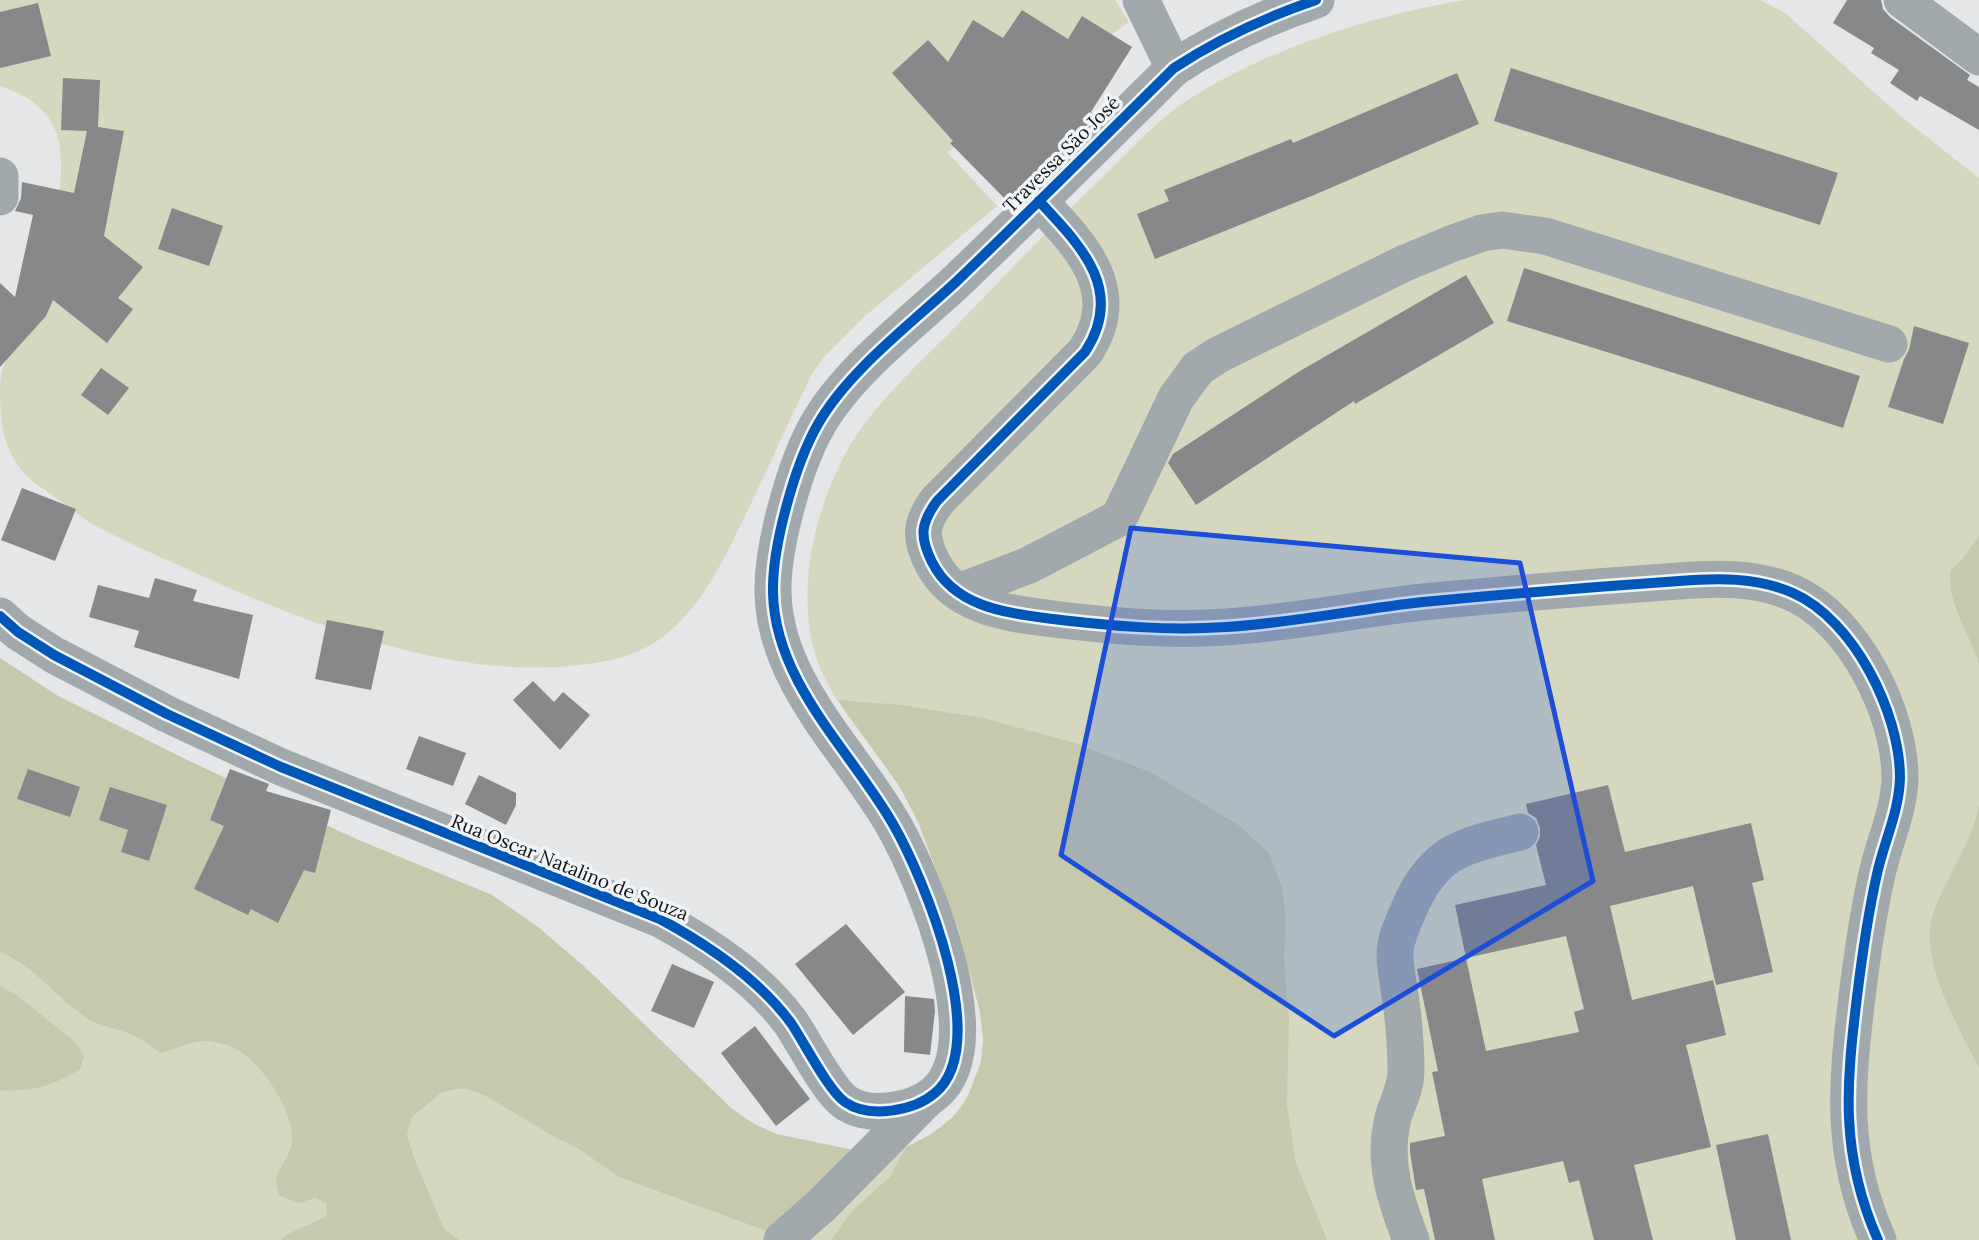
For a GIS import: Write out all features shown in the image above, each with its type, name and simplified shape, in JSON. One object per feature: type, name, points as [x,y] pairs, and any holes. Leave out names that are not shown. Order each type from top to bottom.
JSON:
[{"type":"street","points":[[1141,0],[1174,68]]},
{"type":"street","name":"Travessa São José","points":[[926,1100],[939,1091],[948,1079],[954,1066],[959,1040],[954,993],[941,940],[918,877],[891,821],[813,708],[796,675],[784,646],[773,592],[777,549],[784,518],[808,444],[819,422],[857,374],[1174,68],[1205,47],[1316,0]]},
{"type":"street","points":[[1902,0],[1979,57]]},
{"type":"street","points":[[0,176],[0,197]]},
{"type":"street","points":[[1039,201],[1069,233],[1091,263],[1101,290],[1100,322],[1085,352],[937,501],[928,515],[922,531],[932,563],[943,579],[975,603],[993,609],[1122,628],[1227,627],[1366,608],[1494,595],[1685,581],[1741,580],[1760,582],[1812,603],[1852,642],[1885,706],[1900,778],[1894,816],[1877,870],[1865,940],[1847,1105],[1857,1183],[1878,1240]]},
{"type":"street","points":[[959,592],[1029,565],[1119,518],[1177,398],[1198,368],[1218,355],[1405,263],[1482,233],[1515,230],[1545,236],[1889,344]]},
{"type":"street","name":"Rua Oscar Natalino de Souza","points":[[0,616],[18,632],[54,655],[167,714],[270,762],[660,919],[694,937],[759,989],[788,1020],[837,1095],[853,1107],[868,1110],[898,1109],[912,1107],[926,1100]]},
{"type":"street","points":[[1411,1240],[1399,1210],[1389,1169],[1389,1135],[1403,1092],[1406,1072],[1404,1031],[1395,964],[1397,940],[1417,891],[1437,864],[1472,844],[1520,832]]},
{"type":"street","points":[[782,1240],[822,1205],[926,1100]]},
{"type":"highlighted area","points":[[1131,528],[1520,563],[1593,881],[1334,1036],[1061,855]]},
{"type":"green space","points":[[0,0],[1115,0],[1129,22],[947,152],[997,206],[865,316],[824,357],[812,374],[727,553],[688,613],[672,630],[654,643],[627,655],[589,664],[529,668],[478,664],[426,655],[375,642],[274,606],[96,526],[37,485],[18,466],[4,433],[0,383],[3,367],[23,323],[46,254],[61,172],[60,149],[51,121],[39,107],[16,92],[0,86]]},
{"type":"green space","points":[[1466,0],[1760,0],[1785,13],[1904,119],[1979,178],[1979,1240],[0,1240],[0,658],[58,696],[189,761],[356,839],[492,895],[538,927],[587,969],[731,1108],[747,1120],[780,1135],[814,1145],[866,1152],[901,1149],[938,1130],[966,1099],[975,1080],[981,1061],[982,1023],[949,898],[921,827],[897,783],[833,693],[815,653],[808,609],[810,563],[819,518],[835,475],[856,436],[898,385],[1071,208],[1171,112],[1224,79],[1290,48],[1397,14]]},
{"type":"green space","points":[[1979,535],[1979,664],[1952,595],[1950,571],[1962,560]]},
{"type":"green space","points":[[0,658],[58,696],[189,761],[356,839],[492,895],[538,927],[587,969],[731,1108],[754,1124],[777,1134],[863,1152],[767,1231],[619,1177],[579,1149],[488,1097],[468,1089],[456,1089],[442,1092],[412,1117],[407,1135],[444,1229],[459,1240],[280,1240],[327,1215],[326,1203],[315,1198],[299,1203],[280,1196],[276,1180],[290,1149],[292,1130],[276,1091],[248,1057],[227,1045],[211,1041],[195,1042],[160,1053],[132,1035],[87,1018],[35,974],[0,952]]},
{"type":"green space","points":[[838,700],[901,705],[983,718],[1075,743],[1150,772],[1237,824],[1269,853],[1282,887],[1286,919],[1284,959],[1289,1019],[1287,1105],[1296,1163],[1327,1240],[831,1240],[852,1211],[890,1177],[906,1147],[930,1135],[953,1117],[966,1101],[981,1062],[983,1040],[980,1012],[959,930],[918,822],[900,787]]},
{"type":"green space","points":[[1979,805],[1979,1068],[1939,983],[1930,947],[1930,931],[1936,905],[1970,834]]},
{"type":"green space","points":[[0,986],[18,996],[78,1045],[84,1057],[80,1069],[42,1087],[0,1090]]},
{"type":"building","points":[[1847,0],[1881,0],[1883,9],[1890,17],[1970,75],[1967,80],[1979,87],[1979,130],[1920,96],[1917,101],[1890,83],[1899,70],[1871,53],[1874,48],[1833,23]]},
{"type":"building","points":[[38,3],[51,56],[0,68],[0,12]]},
{"type":"building","points":[[1022,10],[1068,39],[1082,16],[1132,47],[1091,112],[1096,116],[1008,202],[950,143],[953,141],[892,73],[928,40],[948,62],[973,20],[1003,38]]},
{"type":"building","points":[[1511,68],[1838,173],[1820,225],[1494,121]]},
{"type":"building","points":[[1457,73],[1479,124],[1155,259],[1137,214],[1169,201],[1164,190],[1291,139],[1293,143]]},
{"type":"building","points":[[63,78],[100,80],[98,127],[124,131],[104,236],[143,267],[118,298],[133,309],[107,343],[53,300],[46,316],[0,367],[0,283],[15,297],[33,215],[15,211],[21,198],[22,182],[74,193],[87,131],[61,130]]},
{"type":"building","points":[[172,208],[223,226],[209,266],[158,249]]},
{"type":"building","points":[[1524,268],[1860,376],[1843,428],[1507,321]]},
{"type":"building","points":[[1466,275],[1494,323],[1355,404],[1354,401],[1196,505],[1168,463],[1173,454],[1300,371]]},
{"type":"building","points":[[1914,326],[1969,343],[1943,424],[1888,407],[1909,350]]},
{"type":"building","points":[[101,368],[129,388],[108,415],[81,395]]},
{"type":"building","points":[[22,488],[76,509],[55,561],[1,540]]},
{"type":"building","points":[[155,578],[197,590],[193,601],[253,615],[239,679],[134,647],[139,631],[89,617],[98,585],[149,598]]},
{"type":"building","points":[[327,620],[384,631],[371,690],[315,679]]},
{"type":"building","points":[[533,681],[554,702],[563,692],[590,715],[560,750],[513,700]]},
{"type":"building","points":[[419,736],[466,753],[453,786],[406,769]]},
{"type":"building","points":[[28,769],[80,787],[70,817],[17,799]]},
{"type":"building","points":[[230,769],[269,784],[266,791],[331,810],[315,873],[304,870],[278,923],[251,909],[248,915],[194,889],[224,826],[210,820]]},
{"type":"building","points":[[479,775],[516,793],[516,805],[506,825],[465,804]]},
{"type":"building","points":[[1608,785],[1625,852],[1751,823],[1764,880],[1752,883],[1773,972],[1716,985],[1693,886],[1610,906],[1632,1000],[1713,980],[1726,1035],[1686,1045],[1711,1147],[1634,1165],[1653,1240],[1594,1240],[1579,1180],[1569,1183],[1563,1161],[1482,1179],[1495,1240],[1435,1240],[1424,1189],[1416,1190],[1410,1143],[1445,1136],[1432,1072],[1438,1071],[1417,969],[1466,958],[1455,905],[1546,885],[1536,845],[1540,828],[1536,818],[1528,813],[1526,804]],"holes":[[[1566,936],[1584,1009],[1574,1012],[1579,1032],[1486,1051],[1466,958]]]},
{"type":"building","points":[[110,787],[167,805],[149,861],[121,852],[128,830],[99,820]]},
{"type":"building","points":[[846,924],[905,992],[853,1035],[795,964]]},
{"type":"building","points":[[672,964],[714,982],[694,1028],[651,1011]]},
{"type":"building","points":[[905,996],[934,999],[930,1055],[904,1052]]},
{"type":"building","points":[[755,1026],[810,1099],[776,1126],[721,1053]]},
{"type":"building","points":[[1768,1134],[1791,1240],[1736,1240],[1716,1145]]},
{"type":"cycle path","points":[[0,616],[18,632],[54,655],[167,714],[281,767],[660,919],[714,951],[763,991],[791,1023],[824,1077],[845,1102],[866,1110],[891,1111],[926,1099],[935,1093],[951,1070],[957,1038],[955,1001],[947,960],[921,882],[893,824],[818,715],[787,657],[777,626],[773,593],[776,552],[793,483],[818,424],[846,385],[1039,202],[1174,68],[1243,30],[1316,0]]},
{"type":"cycle path","points":[[1039,201],[1069,234],[1093,270],[1101,308],[1096,330],[1085,352],[937,501],[928,516],[924,537],[932,562],[942,577],[969,599],[984,606],[1053,619],[1140,627],[1204,628],[1251,625],[1455,599],[1722,579],[1751,581],[1793,593],[1815,606],[1854,646],[1882,698],[1892,725],[1900,778],[1897,803],[1877,874],[1866,935],[1850,1061],[1849,1120],[1852,1149],[1857,1179],[1878,1240]]}]
